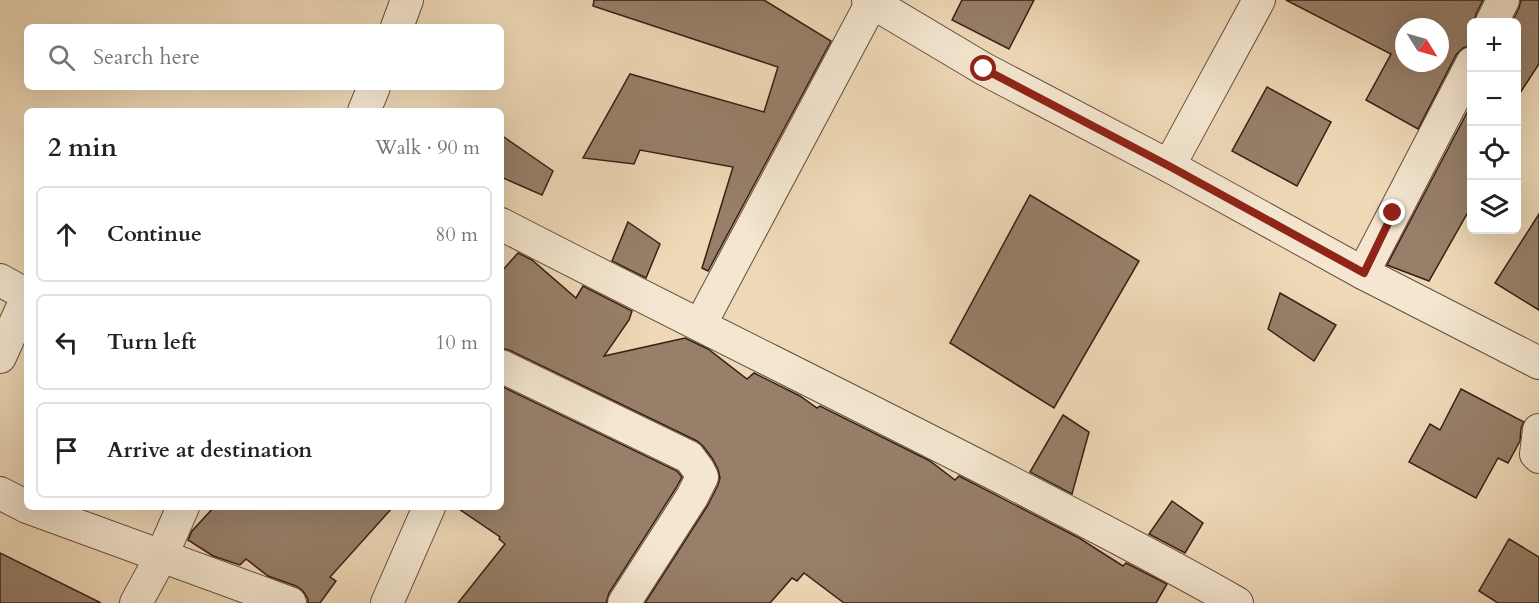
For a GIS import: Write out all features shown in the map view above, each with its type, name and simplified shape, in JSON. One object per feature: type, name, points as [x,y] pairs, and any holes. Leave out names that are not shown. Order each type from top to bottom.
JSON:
[{"type":"street","points":[[398,24],[407,0]]},
{"type":"street","points":[[1169,166],[1258,0]]},
{"type":"street","points":[[1494,18],[1503,0]]},
{"type":"street","points":[[699,326],[870,1],[984,69],[1169,166],[1364,273],[1539,363]]},
{"type":"street","points":[[1364,273],[1467,72]]},
{"type":"street","points":[[365,108],[373,90]]},
{"type":"street","points":[[504,226],[699,326],[925,438],[1182,571],[1237,603]]},
{"type":"street","points":[[0,280],[24,294]]},
{"type":"street","points":[[0,357],[24,303]]},
{"type":"street","points":[[504,367],[689,457],[698,469],[702,477],[692,497],[624,603]]},
{"type":"street","points":[[1539,430],[1536,454],[1539,457]]},
{"type":"street","points":[[0,493],[24,505]]},
{"type":"street","points":[[35,510],[290,603]]},
{"type":"street","points":[[136,603],[161,557],[182,510]]},
{"type":"street","points":[[387,603],[428,510]]},
{"type":"building","points":[[594,0],[764,0],[831,41],[708,271],[702,268],[733,167],[640,150],[634,164],[583,158],[630,74],[764,112],[778,67],[593,6]]},
{"type":"building","points":[[962,0],[1034,0],[1009,49],[952,20]]},
{"type":"building","points":[[1286,0],[1483,0],[1475,18],[1467,18],[1467,47],[1456,55],[1449,69],[1449,18],[1395,18],[1395,72],[1447,72],[1418,129],[1366,100],[1391,54]]},
{"type":"building","points":[[1521,0],[1539,0],[1539,64],[1521,91],[1521,18],[1514,18]]},
{"type":"building","points":[[1267,87],[1331,122],[1297,186],[1232,151]]},
{"type":"building","points":[[1467,113],[1467,214],[1429,281],[1387,265]]},
{"type":"building","points":[[504,137],[553,171],[542,195],[504,178]]},
{"type":"building","points":[[1030,195],[1139,261],[1054,408],[950,343]]},
{"type":"building","points":[[1539,214],[1539,310],[1495,283]]},
{"type":"building","points":[[628,222],[660,244],[646,278],[612,261]]},
{"type":"building","points":[[518,253],[532,260],[576,298],[583,286],[632,311],[629,320],[604,356],[685,338],[708,349],[747,379],[754,373],[800,396],[817,408],[820,406],[930,461],[955,480],[959,476],[1079,538],[1123,566],[1126,563],[1167,584],[1156,603],[844,603],[804,573],[797,581],[792,578],[770,603],[645,603],[708,505],[720,478],[718,469],[703,446],[697,441],[504,349],[504,269]]},
{"type":"building","points":[[1280,293],[1336,325],[1314,361],[1268,329]]},
{"type":"building","points":[[504,387],[677,471],[682,477],[609,593],[606,603],[458,603],[505,544],[499,539],[500,537],[460,510],[504,510]]},
{"type":"building","points":[[1461,389],[1524,422],[1520,441],[1508,463],[1498,458],[1476,498],[1409,462],[1430,424],[1440,430]]},
{"type":"building","points":[[1063,415],[1089,432],[1072,494],[1030,472]]},
{"type":"building","points":[[1172,501],[1203,523],[1185,553],[1149,534]]},
{"type":"building","points":[[211,510],[390,510],[330,577],[336,581],[320,603],[308,603],[303,591],[296,586],[268,576],[246,559],[240,565],[213,556],[188,540],[192,531]]},
{"type":"building","points":[[1509,539],[1539,557],[1539,603],[1498,603],[1479,591]]},
{"type":"building","points":[[0,553],[101,603],[0,603]]},
{"type":"route","points":[[984,69],[1169,166],[1364,273],[1393,213]]}]
